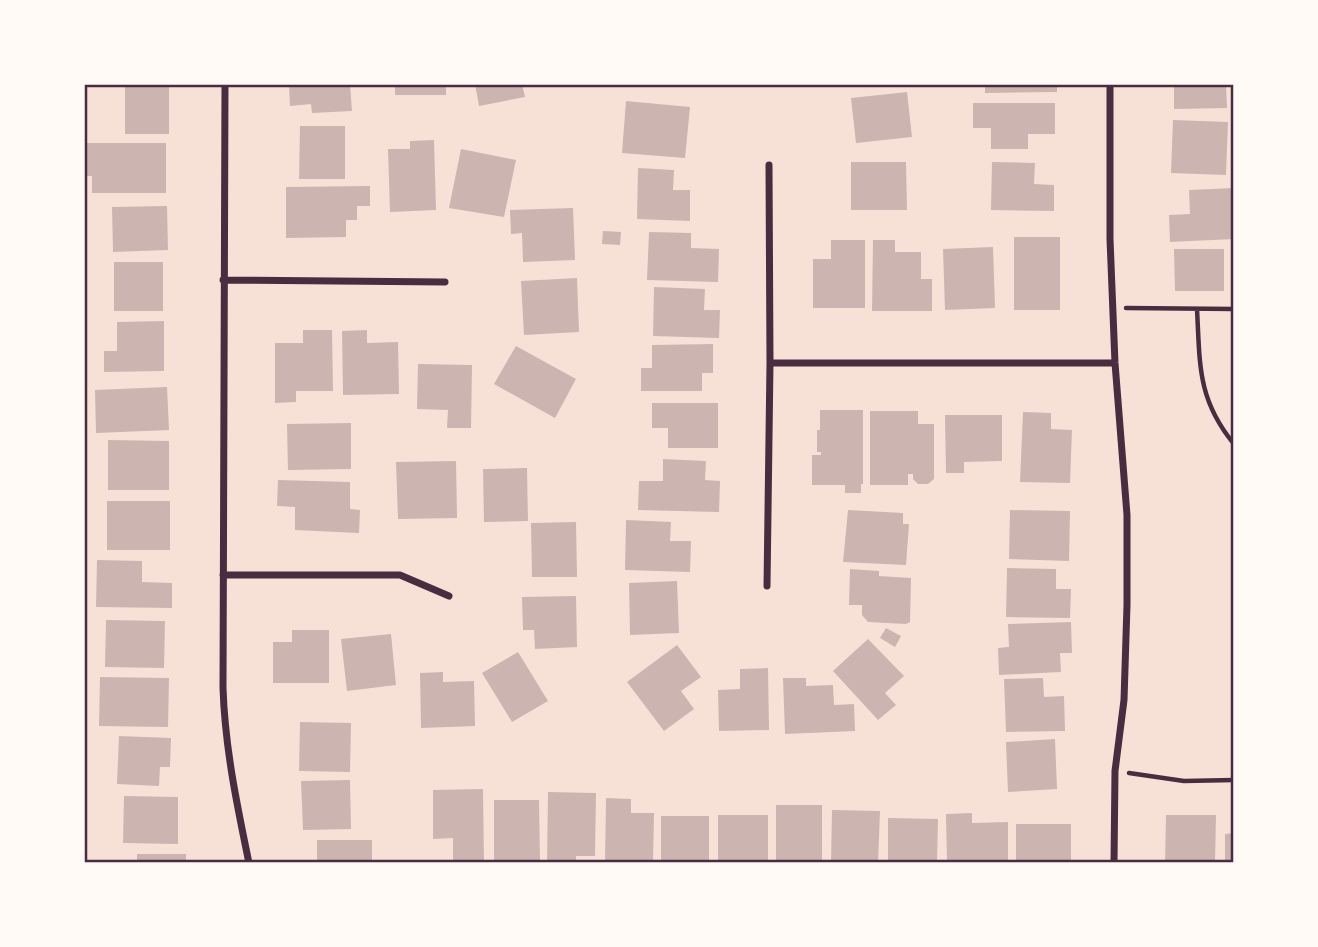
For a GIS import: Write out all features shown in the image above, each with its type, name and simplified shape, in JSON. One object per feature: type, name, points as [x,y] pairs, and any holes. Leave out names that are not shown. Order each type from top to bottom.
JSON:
[{"type":"street","points":[[225,84],[225,728],[248,863]]},
{"type":"street","points":[[1110,84],[1112,308],[1127,515],[1124,701],[1115,771],[1114,863]]},
{"type":"street","points":[[767,586],[769,165]]},
{"type":"street","points":[[223,280],[445,282]]},
{"type":"street","points":[[770,363],[1115,363]]},
{"type":"street","points":[[223,575],[400,575],[449,596]]},
{"type":"path","points":[[1112,308],[1234,309]]},
{"type":"path","points":[[1197,309],[1201,377],[1207,402],[1219,425],[1234,444]]},
{"type":"path","points":[[1115,771],[1184,781],[1234,780]]},
{"type":"building","points":[[289,84],[350,84],[352,111],[312,113],[311,104],[290,106]]},
{"type":"building","points":[[395,84],[446,84],[446,95],[395,95]]},
{"type":"building","points":[[475,84],[522,84],[525,97],[479,106]]},
{"type":"building","points":[[985,84],[1057,84],[1057,92],[985,93]]},
{"type":"building","points":[[1174,84],[1226,84],[1227,108],[1174,109]]},
{"type":"building","points":[[125,85],[169,85],[169,134],[125,134]]},
{"type":"building","points":[[907,92],[912,137],[856,143],[851,98]]},
{"type":"building","points":[[626,101],[690,107],[685,158],[622,153]]},
{"type":"building","points":[[973,103],[1055,103],[1055,134],[1028,134],[1028,149],[991,149],[991,128],[973,128]]},
{"type":"building","points":[[1173,120],[1228,122],[1226,175],[1171,173]]},
{"type":"building","points":[[300,126],[345,126],[345,179],[299,179]]},
{"type":"building","points":[[434,140],[436,210],[390,212],[388,149],[410,149],[410,141]]},
{"type":"building","points":[[84,143],[166,143],[166,193],[92,193],[92,176],[84,176]]},
{"type":"building","points":[[461,149],[516,160],[504,217],[449,208]]},
{"type":"building","points":[[851,162],[906,162],[907,210],[851,210]]},
{"type":"building","points":[[992,162],[1035,163],[1034,184],[1054,185],[1054,211],[991,210]]},
{"type":"building","points":[[638,168],[674,170],[673,190],[690,190],[690,221],[637,219]]},
{"type":"building","points":[[370,186],[370,206],[357,206],[357,220],[346,220],[346,237],[286,238],[286,187]]},
{"type":"building","points":[[1234,188],[1234,239],[1170,242],[1169,215],[1190,214],[1189,190]]},
{"type":"building","points":[[167,206],[168,250],[113,252],[112,207]]},
{"type":"building","points":[[573,208],[575,260],[523,262],[522,233],[511,234],[510,210]]},
{"type":"building","points":[[603,231],[621,232],[620,245],[602,244]]},
{"type":"building","points":[[649,232],[691,233],[691,248],[719,249],[718,282],[647,280]]},
{"type":"building","points":[[1014,237],[1060,237],[1060,310],[1014,310]]},
{"type":"building","points":[[831,240],[865,240],[865,308],[813,308],[813,259],[831,259]]},
{"type":"building","points":[[873,240],[895,240],[895,252],[921,252],[921,279],[932,279],[932,311],[872,311]]},
{"type":"building","points":[[993,247],[995,308],[945,310],[943,249]]},
{"type":"building","points":[[1174,249],[1224,249],[1224,291],[1175,291]]},
{"type":"building","points":[[114,262],[163,262],[163,311],[114,311]]},
{"type":"building","points":[[577,278],[579,332],[524,335],[521,281]]},
{"type":"building","points":[[654,287],[705,289],[704,310],[720,310],[719,338],[653,336]]},
{"type":"building","points":[[164,321],[164,371],[104,372],[104,351],[117,351],[117,322]]},
{"type":"building","points":[[303,330],[332,330],[333,391],[296,391],[296,402],[275,403],[275,343],[303,343]]},
{"type":"building","points":[[367,330],[367,343],[398,342],[399,394],[343,395],[342,331]]},
{"type":"building","points":[[713,344],[713,373],[702,373],[702,391],[641,391],[641,368],[652,368],[652,345]]},
{"type":"building","points":[[516,346],[576,379],[555,418],[494,384]]},
{"type":"building","points":[[418,364],[472,365],[471,428],[447,428],[448,410],[417,409]]},
{"type":"building","points":[[167,387],[169,430],[96,433],[95,390]]},
{"type":"building","points":[[652,403],[718,403],[718,448],[668,448],[668,428],[652,428]]},
{"type":"building","points":[[820,410],[863,410],[861,493],[845,493],[845,485],[812,485],[812,455],[821,455],[821,452],[817,452]]},
{"type":"building","points":[[870,411],[918,411],[918,424],[934,424],[934,479],[928,484],[918,484],[913,479],[913,474],[908,474],[908,485],[870,485]]},
{"type":"building","points":[[1023,412],[1051,413],[1051,429],[1072,430],[1070,483],[1020,482]]},
{"type":"building","points":[[945,415],[1002,415],[1002,461],[964,462],[964,473],[946,473]]},
{"type":"building","points":[[351,423],[351,469],[288,470],[287,424]]},
{"type":"building","points":[[108,440],[169,441],[169,490],[108,490]]},
{"type":"building","points":[[663,459],[706,461],[705,480],[720,481],[719,512],[638,510],[639,481],[663,481]]},
{"type":"building","points":[[456,461],[457,518],[398,519],[396,462]]},
{"type":"building","points":[[527,468],[528,521],[484,522],[483,469]]},
{"type":"building","points":[[278,480],[350,482],[350,509],[360,510],[359,533],[295,530],[295,507],[277,506]]},
{"type":"building","points":[[107,501],[170,501],[170,550],[107,550]]},
{"type":"building","points":[[848,510],[903,513],[903,524],[909,524],[906,565],[843,562]]},
{"type":"building","points":[[1010,510],[1070,511],[1069,561],[1009,559]]},
{"type":"building","points":[[626,520],[671,522],[670,541],[691,541],[690,572],[625,570]]},
{"type":"building","points":[[576,522],[577,577],[532,577],[531,523]]},
{"type":"building","points":[[97,560],[142,561],[142,582],[172,583],[172,608],[96,607]]},
{"type":"building","points":[[1007,568],[1056,569],[1056,589],[1071,589],[1070,618],[1006,617]]},
{"type":"building","points":[[850,569],[879,571],[879,576],[911,578],[910,622],[868,622],[862,615],[862,605],[849,605]]},
{"type":"building","points":[[677,581],[679,633],[630,635],[629,583]]},
{"type":"building","points":[[576,596],[577,647],[535,649],[534,630],[523,630],[522,597]]},
{"type":"building","points":[[106,620],[165,621],[164,668],[105,667]]},
{"type":"building","points":[[1071,622],[1072,653],[1060,653],[1061,672],[999,675],[998,648],[1009,647],[1008,624]]},
{"type":"building","points":[[886,628],[901,636],[895,647],[880,638]]},
{"type":"building","points":[[292,630],[329,630],[329,683],[273,683],[273,642],[292,642]]},
{"type":"building","points":[[391,634],[396,685],[347,691],[341,639]]},
{"type":"building","points":[[868,639],[904,676],[885,693],[896,705],[878,720],[833,671]]},
{"type":"building","points":[[677,645],[701,677],[681,691],[694,709],[664,731],[627,682]]},
{"type":"building","points":[[518,652],[548,701],[512,722],[482,673]]},
{"type":"building","points":[[768,668],[769,730],[719,731],[718,690],[740,689],[740,669]]},
{"type":"building","points":[[443,672],[443,682],[474,681],[475,726],[421,728],[420,673]]},
{"type":"building","points":[[100,677],[169,678],[168,727],[99,726]]},
{"type":"building","points":[[783,678],[806,678],[806,686],[833,685],[834,705],[854,704],[855,731],[785,734]]},
{"type":"building","points":[[1043,678],[1044,697],[1064,696],[1065,731],[1006,732],[1004,679]]},
{"type":"building","points":[[300,722],[351,723],[350,772],[299,771]]},
{"type":"building","points":[[119,736],[171,738],[170,767],[160,767],[159,786],[117,784]]},
{"type":"building","points":[[1055,739],[1057,789],[1008,792],[1006,742]]},
{"type":"building","points":[[350,780],[351,829],[303,830],[301,781]]},
{"type":"building","points":[[483,789],[484,863],[453,863],[453,838],[433,839],[433,790]]},
{"type":"building","points":[[548,792],[596,793],[595,856],[576,856],[576,863],[547,863]]},
{"type":"building","points":[[124,796],[178,797],[178,844],[123,843]]},
{"type":"building","points":[[606,798],[631,799],[631,813],[654,813],[653,863],[605,863]]},
{"type":"building","points":[[494,800],[539,800],[540,862],[494,862]]},
{"type":"building","points":[[776,805],[822,805],[822,863],[776,863]]},
{"type":"building","points":[[832,810],[880,811],[878,863],[831,863]]},
{"type":"building","points":[[972,813],[972,823],[1008,822],[1008,863],[947,863],[946,814]]},
{"type":"building","points":[[718,815],[768,815],[768,863],[718,863]]},
{"type":"building","points":[[1166,815],[1216,815],[1215,863],[1165,863]]},
{"type":"building","points":[[661,816],[709,816],[709,863],[661,863]]},
{"type":"building","points":[[888,818],[938,819],[937,863],[888,863]]},
{"type":"building","points":[[1016,824],[1071,824],[1071,863],[1016,863]]},
{"type":"building","points":[[1234,833],[1234,863],[1225,863],[1225,834]]},
{"type":"building","points":[[317,840],[372,840],[372,863],[317,863]]},
{"type":"building","points":[[137,854],[186,854],[186,863],[137,863]]}]
